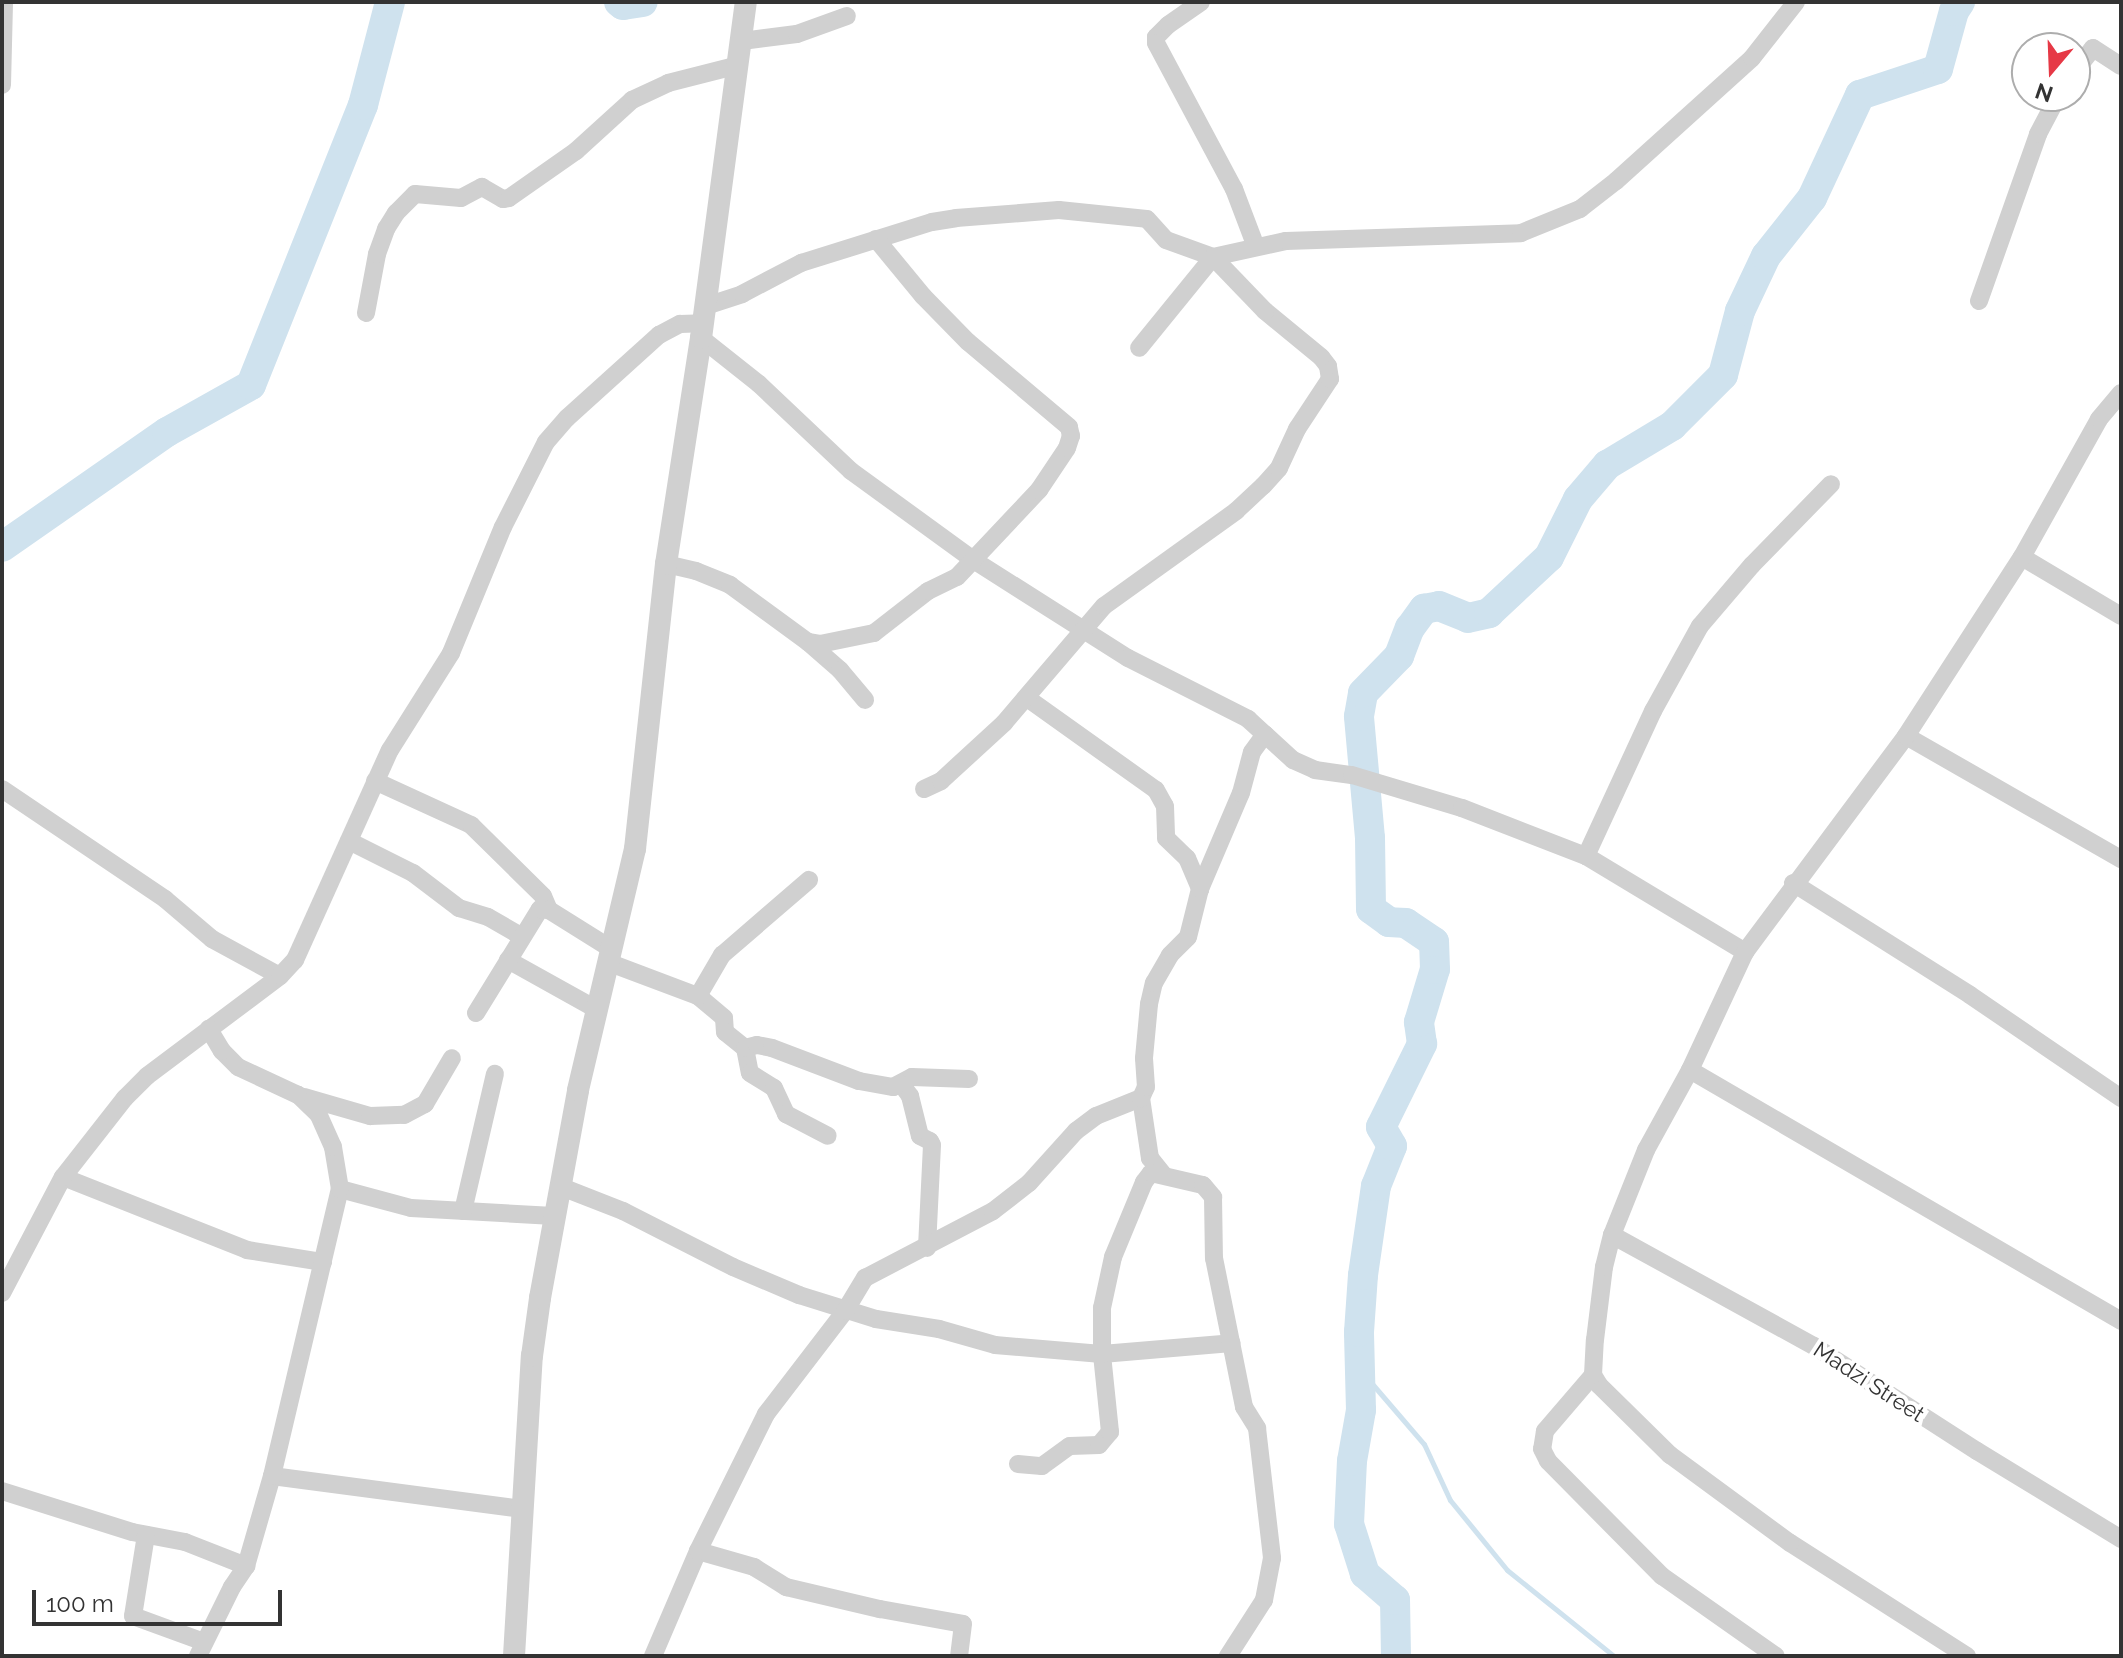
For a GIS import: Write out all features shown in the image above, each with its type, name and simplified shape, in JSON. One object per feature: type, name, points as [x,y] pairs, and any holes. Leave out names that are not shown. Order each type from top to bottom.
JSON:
[{"type":"street","points":[[2,85],[4,2]]},
{"type":"street","points":[[1201,2],[1168,25],[1156,37],[1156,43],[1234,189],[1256,247]]},
{"type":"street","points":[[1139,348],[1213,257],[1286,241],[1521,233],[1580,209],[1752,58],[1796,2]]},
{"type":"street","points":[[514,1656],[532,1356],[559,1186],[635,849],[666,564],[746,5]]},
{"type":"street","points":[[742,41],[797,34],[847,16]]},
{"type":"street","points":[[2091,51],[2093,48],[2121,66]]},
{"type":"street","points":[[366,313],[377,254],[386,229],[396,213],[415,194],[461,198],[482,187],[497,196],[509,198],[576,151],[632,100],[668,83],[739,65]]},
{"type":"street","points":[[1979,301],[2038,134],[2050,112]]},
{"type":"street","points":[[2,1293],[63,1177],[125,1098],[147,1076],[280,976],[295,960],[375,781],[410,715],[447,661],[503,527],[546,442],[567,418],[659,335],[680,324],[703,322],[742,294],[801,263],[944,220],[1059,210],[1147,219],[1166,240],[1213,257],[1265,311],[1321,357],[1328,366],[1330,379],[1297,429],[1279,468],[1263,486],[1214,527],[1118,594],[1081,630],[1027,698],[941,781],[924,789]]},
{"type":"street","points":[[808,642],[820,644],[874,633],[914,600],[957,577],[1039,490],[1067,448],[1071,436],[1069,427],[968,342],[923,296],[876,239]]},
{"type":"street","points":[[703,322],[759,384],[842,464],[975,561],[1081,630],[1150,670],[1248,719],[1293,760],[1315,770],[1352,775],[1462,808],[1586,856],[1745,952]]},
{"type":"street","points":[[1776,1656],[1645,1561],[1548,1461],[1542,1449],[1545,1431],[1593,1375],[1604,1267],[1612,1235],[1646,1150],[1690,1070],[1745,952],[1793,883],[1906,736],[2022,557],[2099,419],[2121,393]]},
{"type":"street","points":[[1586,856],[1653,711],[1700,626],[1752,565],[1831,484]]},
{"type":"street","points":[[2022,557],[2121,616]]},
{"type":"street","points":[[666,564],[696,571],[730,585],[808,642],[865,700]]},
{"type":"street","points":[[1027,698],[1156,790],[1165,806],[1166,838],[1187,858],[1200,889]]},
{"type":"street","points":[[1163,1174],[1150,1158],[1141,1098],[1146,1087],[1144,1058],[1151,993],[1170,955],[1188,937],[1200,889],[1241,793],[1252,752],[1265,734]]},
{"type":"street","points":[[1906,736],[2121,859]]},
{"type":"street","points":[[375,781],[471,825],[543,896],[549,910],[611,956],[698,996],[724,1018],[725,1032],[745,1048],[750,1073],[774,1088],[786,1114],[828,1136]]},
{"type":"street","points":[[2,789],[165,899],[212,939],[280,976]]},
{"type":"street","points":[[349,841],[413,873],[459,908],[480,913],[522,937]]},
{"type":"street","points":[[698,996],[722,955],[809,880]]},
{"type":"street","points":[[1793,883],[1970,995],[2121,1098]]},
{"type":"street","points":[[476,1013],[537,911],[549,910]]},
{"type":"street","points":[[508,960],[598,1010]]},
{"type":"street","points":[[209,1029],[222,1051],[238,1067],[298,1095],[370,1116],[404,1115],[425,1104],[452,1058]]},
{"type":"street","points":[[745,1048],[757,1045],[772,1048],[859,1081],[893,1087],[902,1085],[912,1077],[969,1079]]},
{"type":"street","points":[[1690,1070],[2121,1321]]},
{"type":"street","points":[[463,1211],[495,1074]]},
{"type":"street","points":[[902,1085],[910,1096],[920,1136],[932,1145],[927,1248]]},
{"type":"street","points":[[146,1535],[133,1616],[201,1649],[246,1566],[272,1476],[340,1189],[338,1166],[326,1130],[318,1114],[298,1095]]},
{"type":"street","points":[[653,1656],[698,1551],[766,1414],[845,1311],[869,1274],[927,1248],[1006,1202],[1029,1183],[1066,1140],[1096,1116],[1141,1098]]},
{"type":"street","points":[[1018,1464],[1042,1466],[1070,1446],[1099,1445],[1110,1432],[1102,1354],[1102,1308],[1113,1257],[1144,1182],[1151,1173],[1203,1185],[1213,1197],[1214,1258],[1244,1407],[1257,1428],[1272,1558],[1264,1600],[1228,1656]]},
{"type":"street","points":[[63,1177],[247,1250],[284,1253],[323,1262]]},
{"type":"street","points":[[559,1186],[623,1211],[733,1267],[845,1311],[939,1329],[995,1345],[1102,1354],[1232,1343]]},
{"type":"street","points":[[340,1189],[411,1208],[554,1216]]},
{"type":"street","name":"Madzi Street","points":[[1612,1235],[1814,1346],[2121,1539]]},
{"type":"street","points":[[1593,1375],[1613,1402],[1706,1484],[1790,1543],[1967,1656]]},
{"type":"street","points":[[272,1476],[524,1509]]},
{"type":"street","points":[[2,1491],[146,1535],[185,1542],[246,1566]]},
{"type":"street","points":[[698,1551],[754,1567],[786,1587],[888,1611],[963,1624],[959,1656]]},
{"type":"waterway","points":[[2,547],[167,432],[251,385],[363,105],[390,2]]},
{"type":"waterway","points":[[619,2],[623,5],[643,2]]},
{"type":"waterway","points":[[1396,1656],[1395,1600],[1365,1574],[1349,1524],[1352,1461],[1361,1410],[1359,1332],[1363,1275],[1376,1186],[1392,1146],[1381,1127],[1422,1044],[1419,1022],[1435,969],[1434,942],[1406,923],[1389,922],[1371,909],[1370,838],[1359,716],[1363,693],[1399,656],[1410,628],[1424,609],[1439,606],[1468,618],[1489,613],[1549,557],[1578,499],[1607,465],[1672,426],[1723,375],[1740,311],[1766,256],[1812,198],[1860,95],[1938,69],[1954,11],[1960,2]]},
{"type":"waterway","points":[[1362,1372],[1424,1444],[1450,1500],[1507,1570],[1614,1656]]}]
